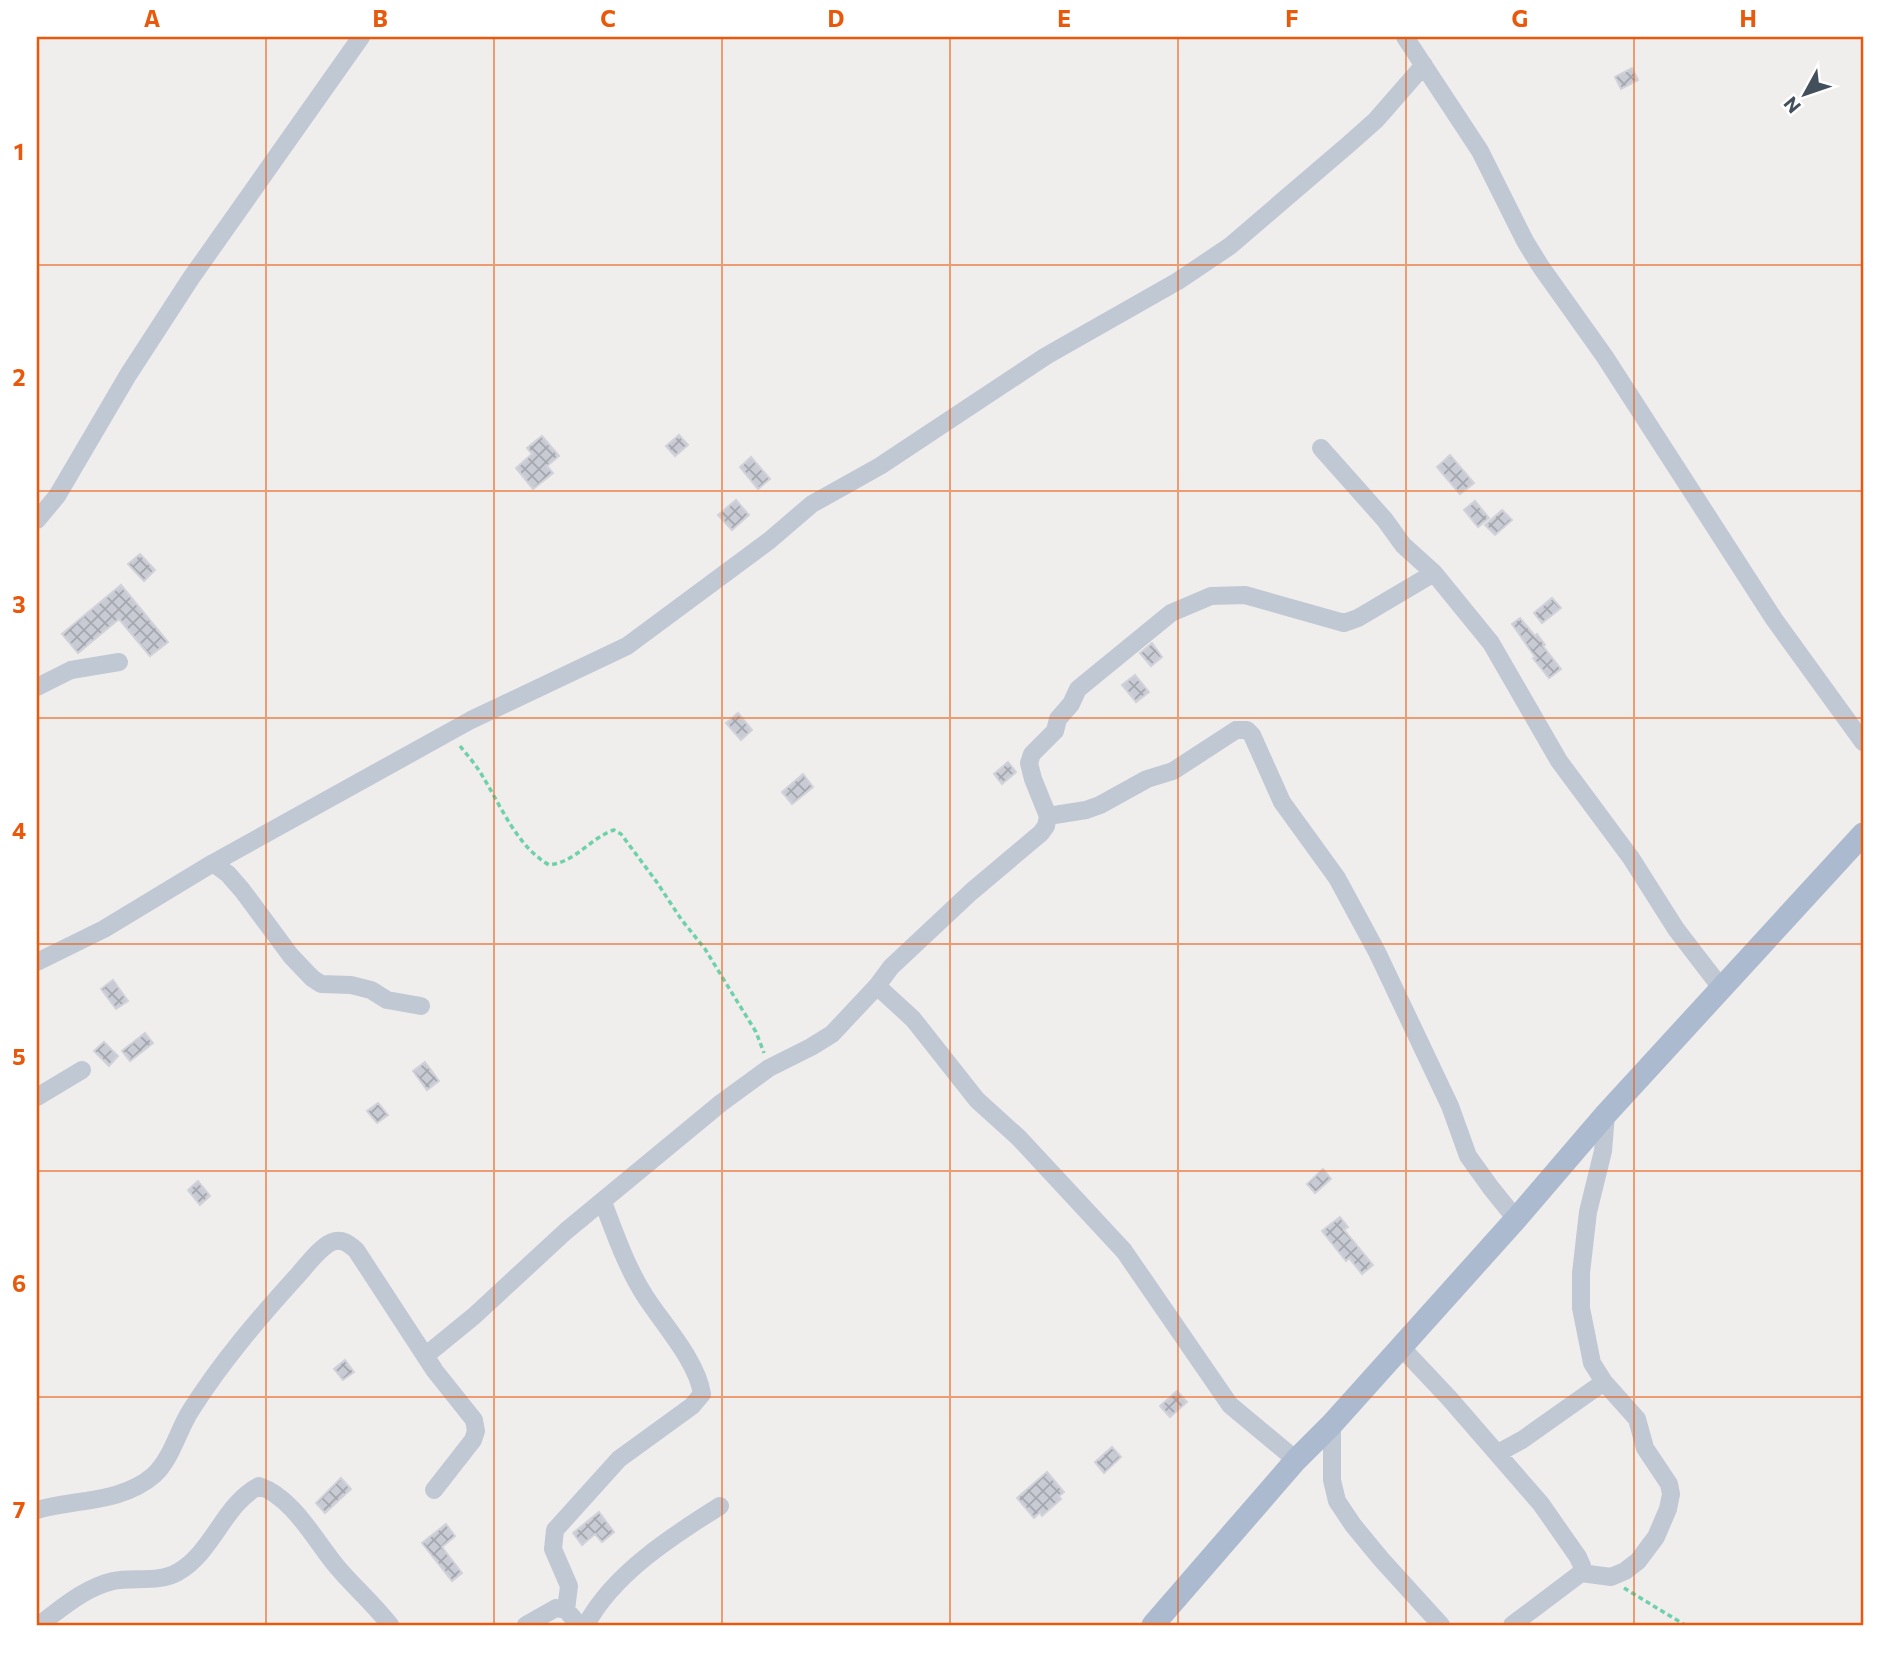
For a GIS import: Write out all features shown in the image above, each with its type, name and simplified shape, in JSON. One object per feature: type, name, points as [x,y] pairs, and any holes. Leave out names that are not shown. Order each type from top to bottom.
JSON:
[{"type":"main road","points":[[1153,1625],[1296,1460],[1332,1424],[1399,1346],[1516,1219],[1606,1114],[1863,834]]},
{"type":"street","points":[[37,520],[57,496],[128,376],[191,278],[362,37]]},
{"type":"street","points":[[1405,37],[1480,151],[1541,267],[1605,357],[1774,619],[1863,742]]},
{"type":"street","points":[[37,962],[104,929],[213,863],[449,732],[553,679],[627,646],[770,540],[812,504],[880,466],[1046,356],[1178,281],[1230,246],[1376,120],[1424,65]]},
{"type":"street","points":[[1321,448],[1385,520],[1403,545],[1434,573],[1491,643],[1559,761],[1631,858],[1676,929],[1722,989]]},
{"type":"street","points":[[425,1356],[474,1316],[566,1231],[721,1102],[769,1068],[832,1034],[891,967],[971,892],[1041,833],[1046,827],[1048,816],[1030,770],[1032,754],[1052,735],[1058,719],[1071,704],[1078,689],[1171,613],[1211,596],[1245,595],[1344,623],[1358,618],[1434,573]]},
{"type":"street","points":[[37,687],[71,670],[119,662]]},
{"type":"street","points":[[1048,816],[1100,805],[1133,785],[1173,771],[1236,730],[1247,730],[1257,743],[1269,776],[1283,802],[1337,878],[1377,952],[1450,1106],[1468,1156],[1516,1219]]},
{"type":"street","points":[[213,863],[228,874],[242,890],[291,956],[312,978],[321,984],[351,985],[371,990],[387,1000],[421,1006]]},
{"type":"street","points":[[877,986],[913,1019],[952,1072],[977,1100],[1018,1137],[1125,1251],[1230,1405],[1296,1460]]},
{"type":"street","points":[[37,1097],[82,1070]]},
{"type":"street","points":[[1512,1625],[1581,1573],[1611,1577],[1638,1561],[1656,1537],[1668,1509],[1671,1494],[1668,1484],[1645,1448],[1637,1419],[1592,1363],[1581,1308],[1581,1273],[1588,1212],[1603,1151],[1606,1114]]},
{"type":"street","points":[[566,1611],[569,1586],[553,1549],[555,1530],[619,1459],[692,1406],[702,1394],[700,1382],[644,1294],[616,1239],[603,1202]]},
{"type":"street","points":[[37,1510],[123,1493],[155,1474],[190,1412],[226,1360],[258,1319],[329,1243],[335,1241],[343,1241],[356,1250],[425,1356],[474,1420],[476,1426],[473,1440],[434,1490]]},
{"type":"street","points":[[1399,1346],[1498,1453],[1541,1504],[1578,1557],[1582,1566],[1581,1573]]},
{"type":"street","points":[[1498,1453],[1522,1440],[1604,1381]]},
{"type":"street","points":[[1332,1424],[1332,1480],[1337,1501],[1353,1525],[1410,1593],[1441,1625]]},
{"type":"street","points":[[38,1625],[79,1595],[96,1587],[123,1580],[170,1576],[181,1570],[214,1536],[241,1499],[259,1486],[272,1490],[300,1519],[339,1569],[372,1601],[390,1625]]},
{"type":"street","points":[[586,1625],[603,1600],[649,1554],[720,1506]]},
{"type":"street","points":[[526,1625],[556,1608],[566,1611],[579,1625]]},
{"type":"path","points":[[449,732],[481,773],[517,835],[537,858],[549,865],[569,860],[606,833],[614,830],[621,834],[705,949],[755,1032],[769,1068]]},
{"type":"path","points":[[1611,1577],[1647,1604],[1685,1625]]},
{"type":"building","points":[[1632,68],[1638,80],[1621,89],[1615,77]]},
{"type":"building","points":[[679,435],[688,445],[675,456],[666,446]]},
{"type":"building","points":[[542,436],[559,456],[547,466],[553,473],[533,489],[516,468],[532,454],[527,448]]},
{"type":"building","points":[[1450,455],[1474,483],[1460,494],[1437,467]]},
{"type":"building","points":[[751,457],[770,479],[758,489],[740,467]]},
{"type":"building","points":[[736,500],[749,515],[732,530],[718,515]]},
{"type":"building","points":[[1475,501],[1489,518],[1478,527],[1464,510]]},
{"type":"building","points":[[1502,510],[1512,520],[1495,535],[1485,525]]},
{"type":"building","points":[[140,554],[155,570],[144,581],[128,564]]},
{"type":"building","points":[[121,585],[168,642],[150,656],[119,619],[78,653],[62,634]]},
{"type":"building","points":[[1552,598],[1561,608],[1542,623],[1534,613]]},
{"type":"building","points":[[1520,618],[1535,636],[1537,634],[1561,669],[1549,678],[1512,624]]},
{"type":"building","points":[[1152,643],[1162,657],[1151,666],[1140,653]]},
{"type":"building","points":[[1135,675],[1149,692],[1136,702],[1122,685]]},
{"type":"building","points":[[738,713],[752,730],[741,740],[726,723]]},
{"type":"building","points":[[1008,762],[1016,772],[1002,784],[994,774]]},
{"type":"building","points":[[803,774],[813,787],[792,804],[782,792]]},
{"type":"building","points":[[113,980],[128,1001],[116,1009],[101,989]]},
{"type":"building","points":[[145,1033],[153,1043],[130,1061],[122,1051]]},
{"type":"building","points":[[104,1042],[118,1056],[109,1066],[94,1051]]},
{"type":"building","points":[[425,1062],[439,1081],[427,1090],[413,1071]]},
{"type":"building","points":[[378,1103],[388,1115],[377,1123],[367,1111]]},
{"type":"building","points":[[1323,1169],[1331,1179],[1315,1193],[1307,1184]]},
{"type":"building","points":[[198,1181],[210,1196],[200,1205],[188,1190]]},
{"type":"building","points":[[1340,1217],[1348,1227],[1344,1230],[1373,1265],[1362,1274],[1349,1258],[1346,1261],[1322,1231]]},
{"type":"building","points":[[345,1360],[354,1372],[343,1380],[334,1369]]},
{"type":"building","points":[[1177,1391],[1187,1402],[1170,1417],[1160,1406]]},
{"type":"building","points":[[1112,1447],[1121,1457],[1104,1473],[1095,1462]]},
{"type":"building","points":[[1047,1472],[1064,1492],[1059,1496],[1061,1499],[1042,1516],[1040,1512],[1034,1518],[1017,1498]]},
{"type":"building","points":[[341,1478],[351,1489],[325,1513],[316,1503]]},
{"type":"building","points":[[599,1512],[614,1532],[602,1542],[595,1534],[582,1545],[573,1533]]},
{"type":"building","points":[[446,1524],[455,1536],[442,1547],[462,1573],[452,1581],[422,1543]]}]
